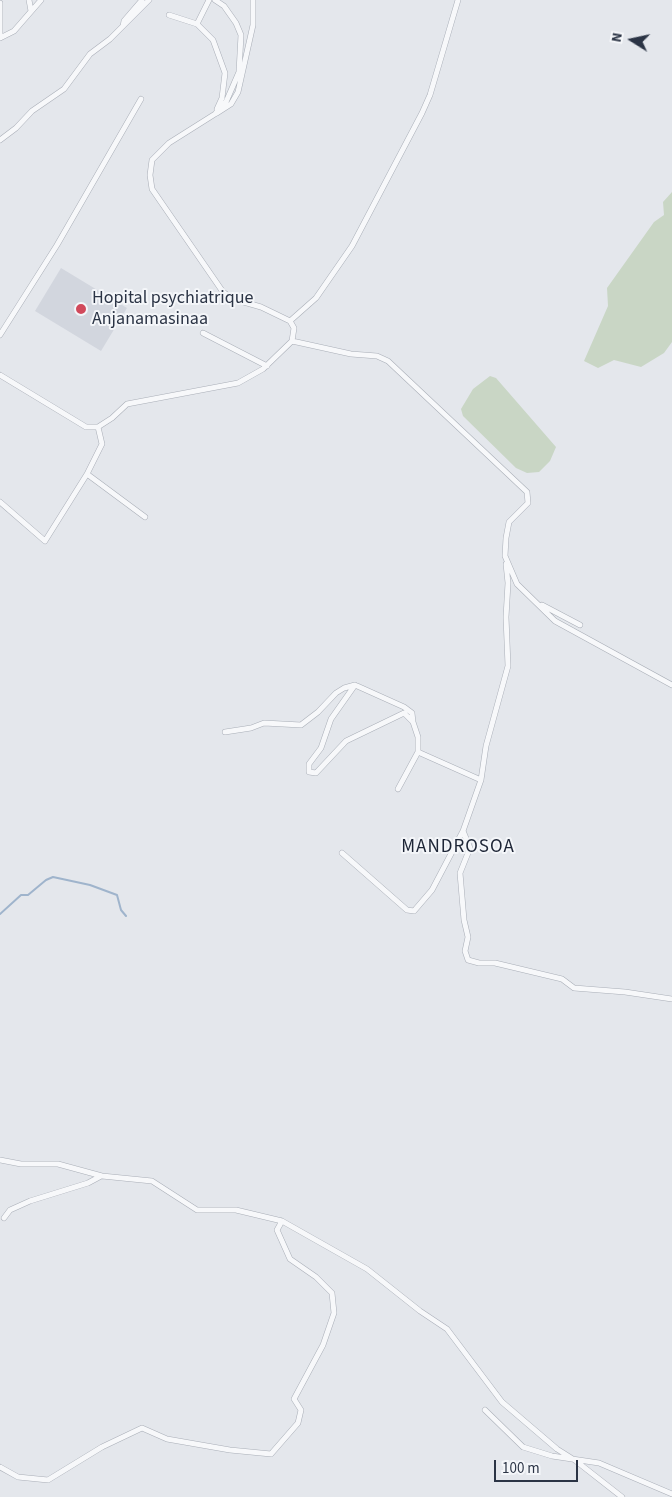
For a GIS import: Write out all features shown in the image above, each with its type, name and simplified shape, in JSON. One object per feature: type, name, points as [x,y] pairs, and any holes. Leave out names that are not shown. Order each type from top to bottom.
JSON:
[{"type":"street","points":[[29,0],[30,11]]},
{"type":"street","points":[[0,3],[0,37],[14,31],[41,0]]},
{"type":"street","points":[[123,26],[124,21],[142,0]]},
{"type":"street","points":[[0,140],[16,128],[32,111],[64,89],[90,54],[123,26],[149,0]]},
{"type":"street","points":[[197,24],[210,0]]},
{"type":"street","points":[[215,0],[224,6],[236,23],[241,35],[241,50],[239,72],[232,90],[226,102],[215,114]]},
{"type":"street","points":[[0,374],[86,427],[98,427],[112,418],[127,404],[238,383],[267,366],[292,341],[294,328],[290,321],[261,307],[233,299],[223,292],[152,189],[150,175],[152,160],[170,143],[215,114],[225,110],[238,92],[253,25],[255,12],[253,0]]},
{"type":"street","points":[[290,321],[316,298],[343,261],[361,230],[430,95],[458,0]]},
{"type":"street","points":[[169,15],[197,24],[213,40],[225,73],[222,98],[215,114]]},
{"type":"street","points":[[0,335],[57,245],[141,99]]},
{"type":"street","points":[[203,333],[267,366]]},
{"type":"street","points":[[292,341],[350,354],[376,356],[388,361],[527,492],[528,503],[508,522],[505,556],[508,583],[506,617],[508,666],[486,746],[481,780],[463,831],[432,890],[414,910],[399,905],[342,853]]},
{"type":"street","points":[[0,502],[45,541],[102,444],[98,427]]},
{"type":"street","points":[[86,474],[145,517]]},
{"type":"street","points":[[505,556],[517,584],[555,621],[672,685]]},
{"type":"street","points":[[537,603],[580,625]]},
{"type":"street","points":[[355,685],[331,719],[321,748],[309,764],[309,772],[316,773],[346,741],[371,727],[404,713],[413,722]]},
{"type":"street","points":[[225,732],[251,728],[264,723],[301,725],[318,712],[336,693],[355,685],[404,707],[412,714],[418,737],[418,752],[398,789]]},
{"type":"street","points":[[418,752],[481,780]]},
{"type":"street","points":[[463,831],[470,848],[460,873],[464,920],[468,937],[465,951],[468,960],[479,963],[496,963],[562,979],[574,988],[625,992],[672,999]]},
{"type":"street","points":[[0,1160],[21,1164],[58,1164],[102,1176],[152,1181],[197,1210],[236,1210],[282,1221],[367,1269],[420,1311],[447,1329],[502,1402],[558,1449],[622,1497]]},
{"type":"street","points":[[4,1218],[10,1210],[30,1201],[88,1183],[102,1176]]},
{"type":"street","points":[[0,1467],[18,1477],[48,1480],[102,1447],[142,1428],[167,1439],[230,1450],[271,1454],[298,1423],[301,1410],[294,1399],[323,1345],[334,1313],[332,1293],[316,1277],[290,1259],[277,1230],[282,1221]]},
{"type":"street","points":[[486,1410],[523,1447],[576,1461],[599,1463],[672,1494]]},
{"type":"shaded area","name":"Hopital psychiatrique Anjanamasinaa","points":[[61,268],[127,308],[101,351],[35,311]]},
{"type":"green space","points":[[672,192],[672,342],[664,353],[641,367],[614,360],[598,368],[584,361],[608,306],[607,288],[654,222],[664,215],[663,202]]},
{"type":"green space","points":[[490,376],[496,378],[556,447],[550,461],[539,472],[527,473],[516,468],[463,416],[461,409],[473,389]]},
{"type":"waterway","points":[[0,914],[21,895],[28,895],[46,880],[53,877],[90,885],[117,895],[121,910],[126,916]]},
{"type":"place","name":"Hopital psychiatrique Anjanamasinaa","points":[[81,309]]},
{"type":"district","name":"MANDROSOA","points":[[458,848]]}]
